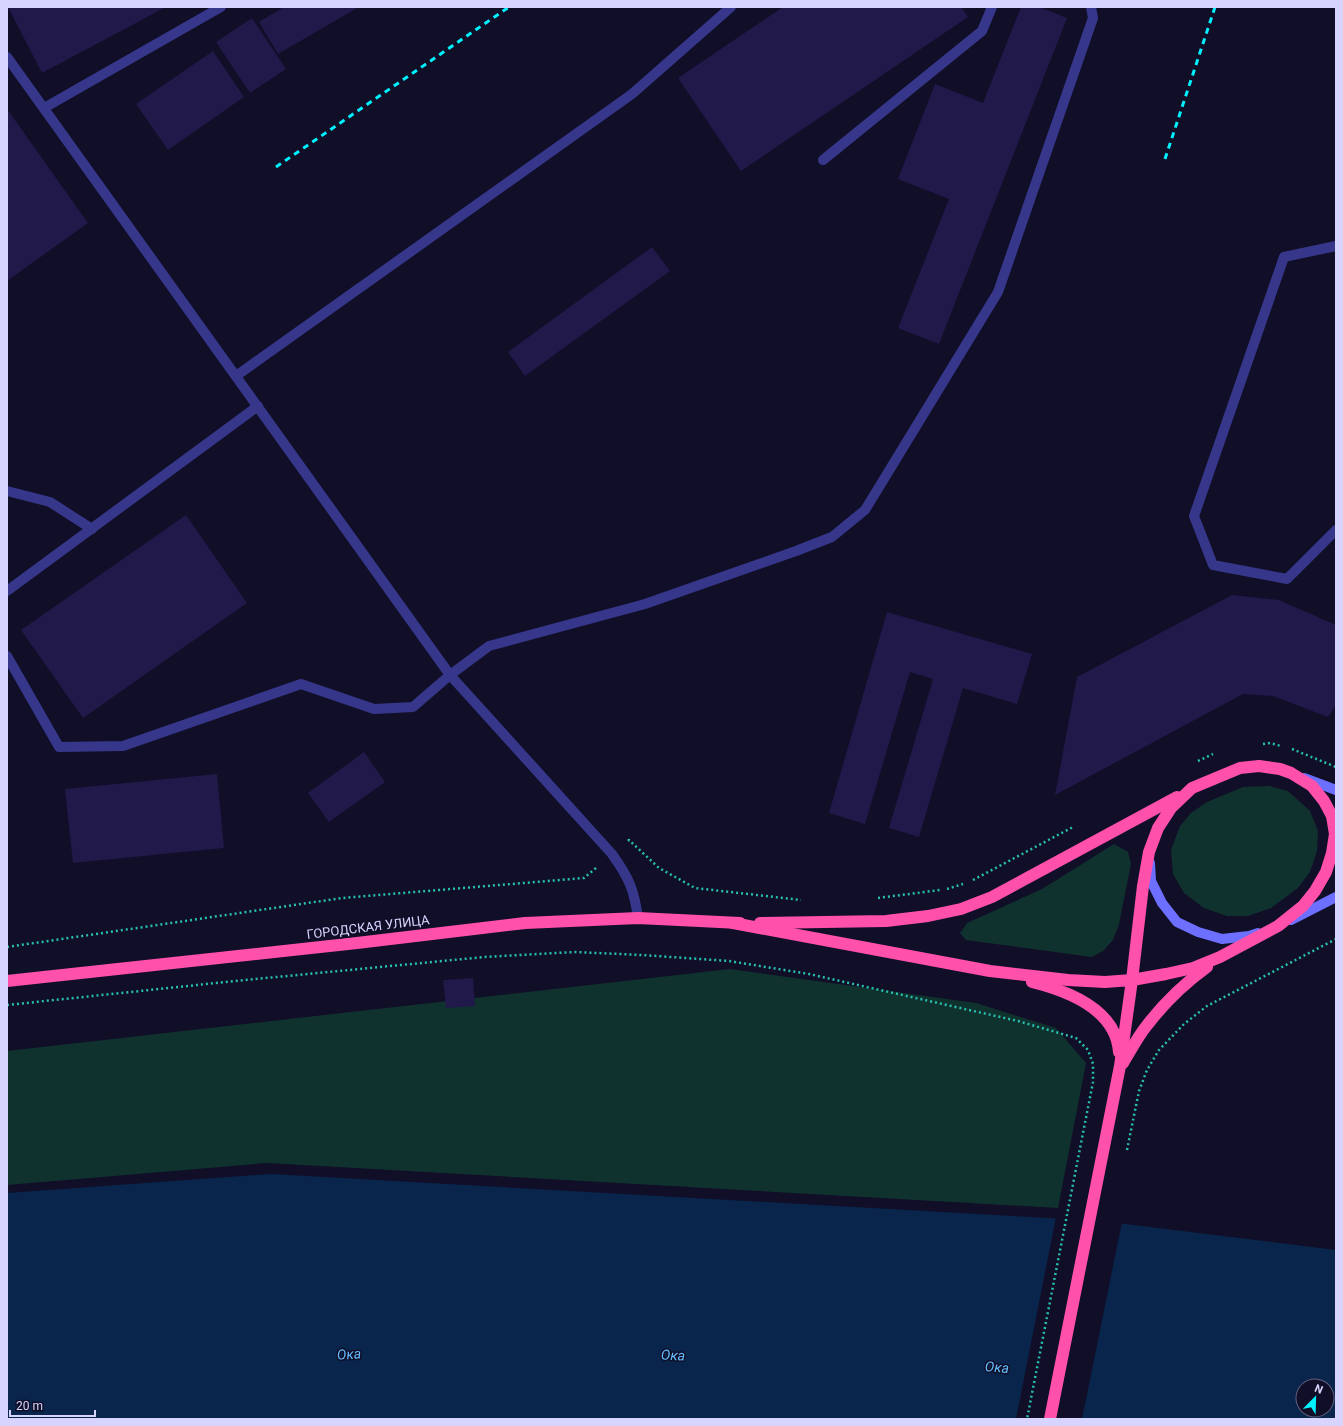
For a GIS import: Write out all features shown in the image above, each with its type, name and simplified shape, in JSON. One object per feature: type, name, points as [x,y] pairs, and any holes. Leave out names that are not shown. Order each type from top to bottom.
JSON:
[{"type":"highway","points":[[1259,766],[1280,768],[1312,786],[1324,801],[1332,816],[1335,834],[1332,853],[1326,872],[1315,891],[1302,906],[1278,926],[1220,957],[1193,968],[1132,980],[1105,982],[1068,980],[990,971],[733,923],[886,921],[928,916],[961,909],[992,897],[1192,788],[1240,768],[1259,766]]},
{"type":"highway","points":[[1050,1419],[1120,1066],[1143,886],[1149,852],[1158,828],[1171,808],[1192,788]]},
{"type":"highway","name":"ГОРОДСКАЯ УЛИЦА","points":[[7,981],[350,944],[525,923],[638,918],[733,923]]},
{"type":"highway","points":[[1120,1066],[1147,1024],[1167,1002],[1185,983],[1220,957]]},
{"type":"highway","points":[[990,971],[1064,992],[1086,1004],[1103,1016],[1115,1033],[1119,1049],[1120,1066]]},
{"type":"main road","points":[[1291,773],[1336,790]]},
{"type":"main road","points":[[1149,852],[1152,881],[1162,903],[1177,922],[1198,932],[1222,939],[1250,936],[1278,926],[1336,897]]},
{"type":"lane","points":[[44,108],[221,7]]},
{"type":"lane","points":[[236,376],[632,94],[731,7]]},
{"type":"lane","points":[[823,160],[982,31],[992,7]]},
{"type":"lane","points":[[7,656],[60,747],[123,746],[301,684],[374,709],[413,706],[450,675],[489,646],[646,604],[832,537],[865,510],[998,292],[1093,18],[1091,7]]},
{"type":"lane","points":[[7,57],[450,675],[612,854],[627,876],[636,897],[638,918]]},
{"type":"lane","points":[[1336,246],[1284,257],[1194,516],[1213,566],[1287,578],[1336,530]]},
{"type":"lane","points":[[7,591],[258,406]]},
{"type":"lane","points":[[7,491],[50,502],[92,529]]},
{"type":"path","points":[[1263,744],[1270,743],[1284,747]]},
{"type":"path","points":[[1290,749],[1336,766]]},
{"type":"path","points":[[1196,762],[1218,753]]},
{"type":"path","points":[[971,881],[1076,825]]},
{"type":"path","points":[[7,947],[342,898],[584,878],[629,840],[659,868],[695,888],[802,900]]},
{"type":"path","points":[[877,898],[947,889],[965,883]]},
{"type":"path","points":[[1139,1091],[1147,1070],[1159,1050],[1184,1024],[1207,1006],[1336,939]]},
{"type":"path","points":[[7,1005],[484,956],[574,952],[729,961],[808,974],[1018,1021],[1076,1038],[1088,1050],[1093,1064],[1093,1082],[1026,1419]]},
{"type":"green space","points":[[1269,786],[1288,791],[1310,811],[1318,831],[1317,851],[1310,872],[1298,888],[1271,908],[1248,916],[1227,916],[1204,908],[1184,893],[1173,874],[1171,850],[1180,826],[1191,813],[1207,802],[1243,787]]},
{"type":"green space","points":[[1114,844],[1128,852],[1131,864],[1119,924],[1113,940],[1103,951],[1092,957],[966,940],[960,933],[967,923],[1042,889]]},
{"type":"green space","points":[[730,969],[976,1003],[1056,1028],[1086,1063],[1058,1208],[267,1163],[7,1185],[7,1051]]},
{"type":"water","name":"Ока","points":[[271,1174],[1101,1221],[1336,1250],[1336,1419],[7,1419],[7,1193]]},
{"type":"pier","points":[[1056,1217],[1122,1222],[1082,1419],[1016,1419]]},
{"type":"building","points":[[8,7],[166,7],[42,73]]},
{"type":"building","points":[[284,7],[359,7],[278,54],[259,22]]},
{"type":"building","points":[[783,7],[961,7],[968,17],[741,171],[678,78]]},
{"type":"building","points":[[1021,7],[1039,7],[1067,18],[939,344],[898,328],[949,199],[898,179],[935,84],[983,103]]},
{"type":"building","points":[[252,18],[286,69],[250,93],[216,42]]},
{"type":"building","points":[[213,51],[244,97],[168,150],[136,104]]},
{"type":"building","points":[[7,109],[88,223],[7,281]]},
{"type":"building","points":[[652,247],[670,271],[525,376],[508,352]]},
{"type":"building","points":[[186,515],[247,603],[83,718],[21,630]]},
{"type":"building","points":[[1232,595],[1279,600],[1336,625],[1336,705],[1328,717],[1273,696],[1243,694],[1055,795],[1077,677]]},
{"type":"building","points":[[887,612],[1032,654],[1017,704],[963,688],[919,837],[889,828],[933,679],[910,672],[865,824],[829,813]]},
{"type":"building","points":[[364,752],[385,782],[329,822],[308,793]]},
{"type":"building","points":[[217,774],[224,848],[73,863],[65,789]]},
{"type":"building","points":[[473,978],[475,1006],[446,1008],[443,980]]},
{"type":"railway","points":[[276,167],[509,7]]},
{"type":"railway","points":[[1165,159],[1215,7]]}]
